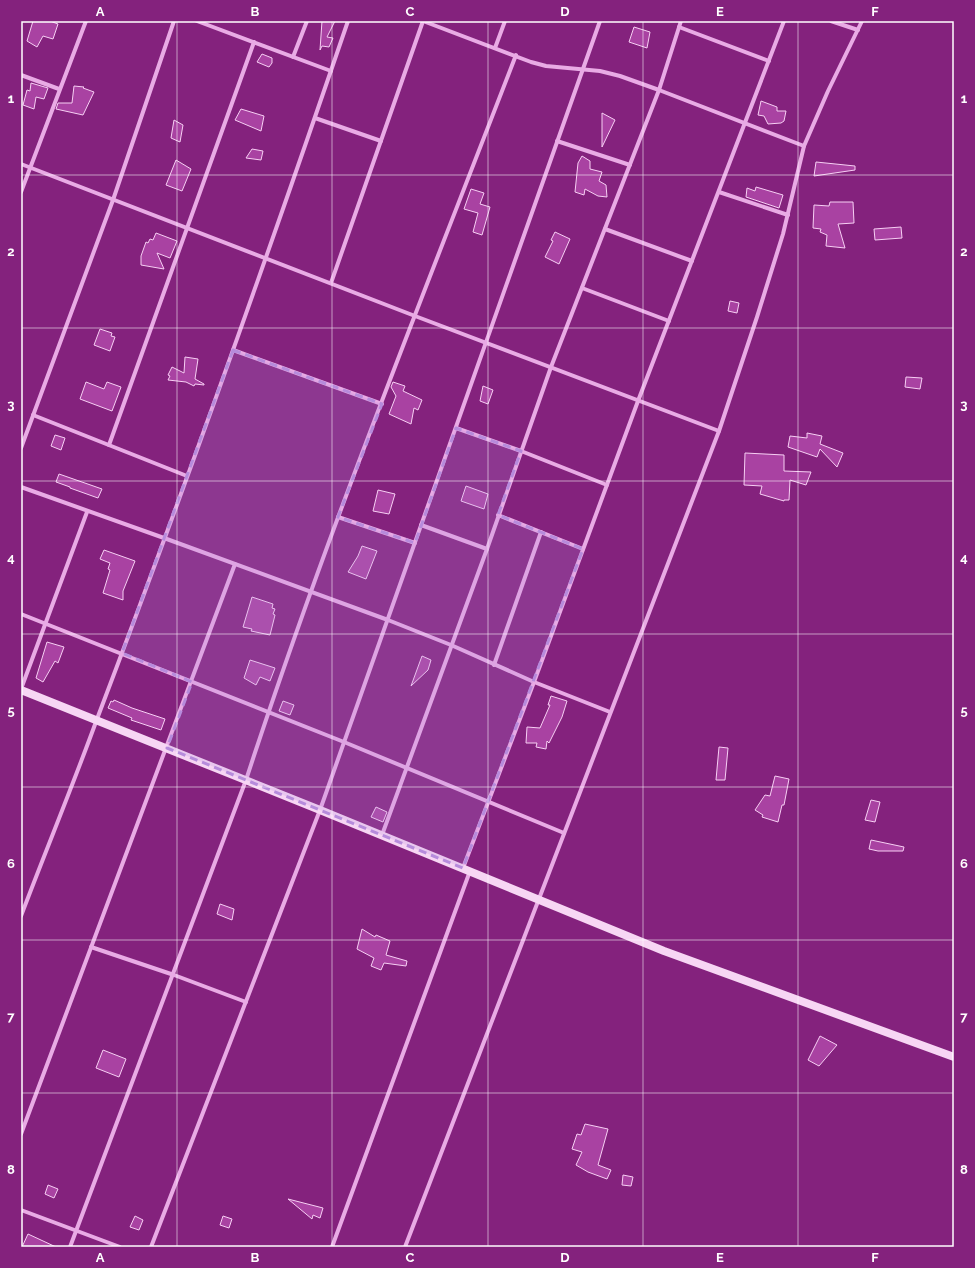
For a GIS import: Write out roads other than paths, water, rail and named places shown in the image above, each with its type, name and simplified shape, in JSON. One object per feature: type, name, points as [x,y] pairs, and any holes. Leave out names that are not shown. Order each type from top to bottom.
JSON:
[{"type":"street","points":[[21,192],[86,21]]},
{"type":"street","points":[[21,448],[113,200],[174,21]]},
{"type":"street","points":[[197,21],[331,71]]},
{"type":"street","points":[[294,57],[307,21]]},
{"type":"street","points":[[21,916],[97,720],[187,476],[266,258],[348,21]]},
{"type":"street","points":[[331,283],[423,21],[546,66],[600,71],[620,76],[804,146]]},
{"type":"street","points":[[495,48],[505,21]]},
{"type":"street","points":[[151,1247],[320,810],[600,21]]},
{"type":"street","points":[[382,835],[487,548],[551,367],[659,90],[681,21]]},
{"type":"street","points":[[332,1247],[466,869],[488,802],[638,401],[784,21]]},
{"type":"street","points":[[831,21],[858,30]]},
{"type":"street","points":[[404,1247],[719,432],[757,317],[788,215],[804,146],[828,91],[862,21]]},
{"type":"street","points":[[679,27],[769,61]]},
{"type":"street","points":[[109,445],[254,42]]},
{"type":"street","points":[[70,1247],[174,975],[246,780],[268,712],[338,517],[516,55]]},
{"type":"street","points":[[21,75],[59,89]]},
{"type":"street","points":[[315,118],[381,141]]},
{"type":"street","points":[[557,140],[630,165]]},
{"type":"street","points":[[21,164],[719,432]]},
{"type":"street","points":[[718,192],[788,215]]},
{"type":"street","points":[[605,229],[692,261]]},
{"type":"street","points":[[582,288],[669,321]]},
{"type":"street","points":[[233,350],[382,404]]},
{"type":"street","points":[[33,415],[187,476]]},
{"type":"street","points":[[456,428],[521,451],[607,485]]},
{"type":"street","points":[[21,487],[388,620],[534,682],[610,712]]},
{"type":"street","points":[[87,512],[21,690],[539,898],[664,950],[954,1057]]},
{"type":"street","points":[[498,515],[583,549]]},
{"type":"street","points":[[338,517],[415,543]]},
{"type":"street","points":[[421,525],[487,548]]},
{"type":"street","points":[[494,665],[541,532]]},
{"type":"street","points":[[21,1134],[192,682],[235,564]]},
{"type":"street","points":[[21,614],[344,742],[564,833]]},
{"type":"street","points":[[91,947],[174,975],[246,1002]]},
{"type":"street","points":[[21,1210],[120,1247]]}]
